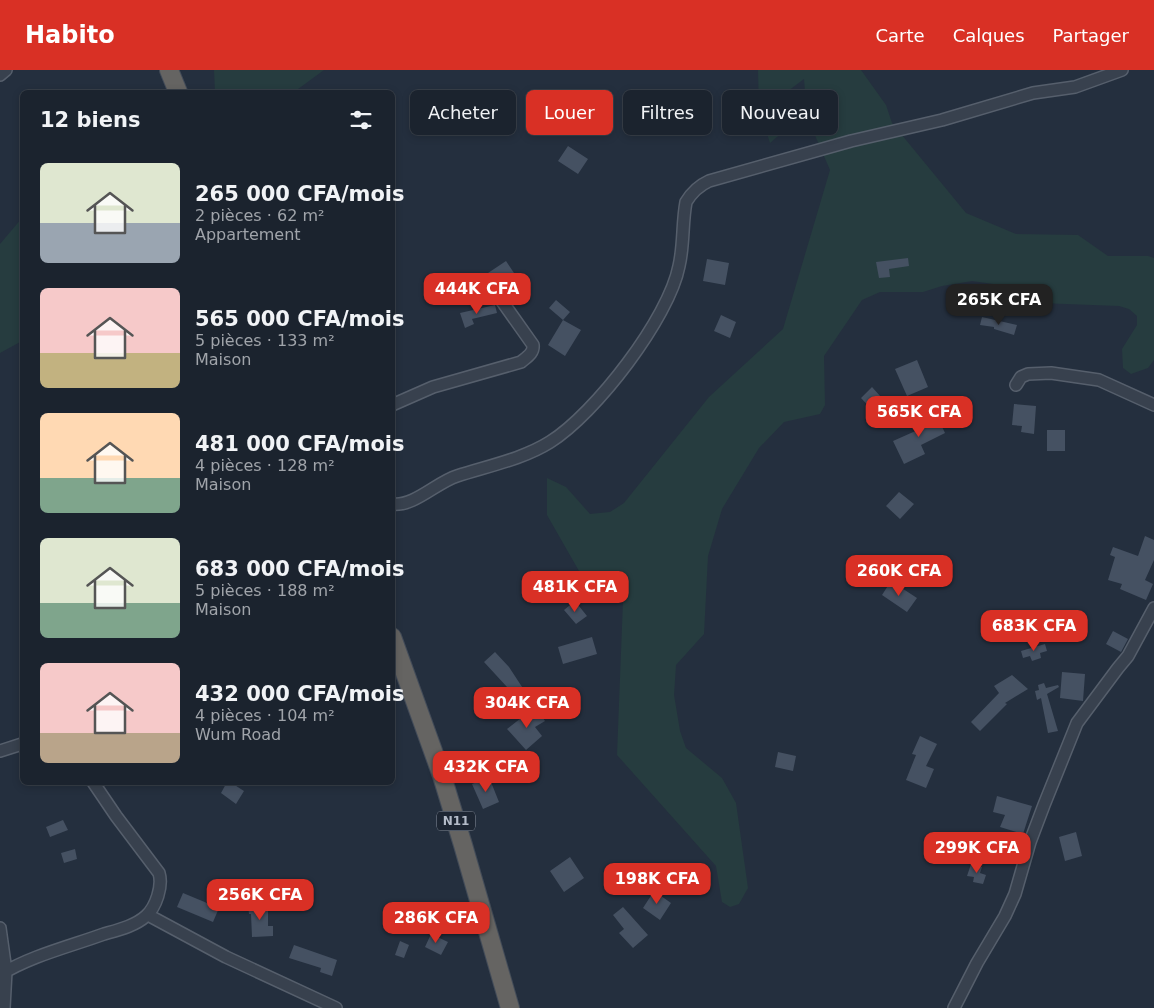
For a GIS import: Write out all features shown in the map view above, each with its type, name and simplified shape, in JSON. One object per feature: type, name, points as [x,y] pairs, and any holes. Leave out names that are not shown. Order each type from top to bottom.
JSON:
[{"type":"highway","points":[[169,70],[177,90]]},
{"type":"highway","name":"N11","points":[[395,645],[442,776],[464,845],[510,1008]]},
{"type":"street","points":[[0,75],[6,70]]},
{"type":"street","points":[[395,504],[410,502],[443,481],[533,451],[564,432],[587,410],[615,379],[658,317],[680,266],[686,202],[691,193],[699,186],[851,141],[942,120],[1032,93],[1075,87],[1122,70]]},
{"type":"street","points":[[395,404],[433,387],[521,362],[528,356],[533,345],[500,297]]},
{"type":"street","points":[[1016,385],[1021,378],[1028,374],[1051,373],[1099,380],[1154,405]]},
{"type":"street","points":[[954,1008],[1005,916],[1015,894],[1030,842],[1077,723],[1128,656],[1154,608]]},
{"type":"street","points":[[0,751],[20,745]]},
{"type":"street","points":[[3,973],[28,961],[131,925],[148,915],[160,889],[159,873],[95,785]]},
{"type":"street","points":[[148,915],[226,957],[336,1008]]},
{"type":"street","points":[[0,928],[4,1008]]},
{"type":"green space","points":[[214,70],[324,70],[297,90],[215,90]]},
{"type":"green space","points":[[758,70],[861,70],[886,105],[892,123],[966,213],[1016,234],[1078,235],[1108,256],[1148,256],[1154,258],[1154,360],[1148,368],[1131,374],[1123,368],[1122,349],[1137,325],[1137,316],[1129,309],[1119,306],[1039,303],[1000,285],[972,281],[942,286],[923,292],[880,292],[862,300],[824,356],[825,405],[820,414],[784,422],[759,448],[722,509],[708,556],[704,634],[676,665],[674,695],[680,731],[686,748],[722,778],[736,803],[748,888],[739,904],[730,907],[722,902],[716,866],[617,755],[623,601],[587,585],[547,515],[547,478],[566,487],[590,514],[610,512],[624,503],[709,397],[783,329],[830,170],[815,135],[838,135],[838,90],[805,90],[804,79],[789,90],[759,90]]},
{"type":"green space","points":[[767,135],[779,135],[770,143]]},
{"type":"green space","points":[[20,220],[20,342],[0,353],[0,244]]},
{"type":"building","points":[[568,146],[588,159],[578,174],[558,161]]},
{"type":"building","points":[[908,258],[909,266],[889,269],[890,277],[879,278],[876,262]]},
{"type":"building","points":[[707,259],[729,263],[725,285],[703,281]]},
{"type":"building","points":[[506,261],[516,276],[490,294],[479,279]]},
{"type":"building","points":[[556,300],[570,312],[563,320],[549,308]]},
{"type":"building","points":[[495,305],[497,313],[472,319],[474,324],[465,328],[460,313]]},
{"type":"building","points":[[721,315],[736,322],[730,338],[714,331]]},
{"type":"building","points":[[982,317],[1017,325],[1014,335],[994,329],[994,327],[980,325]]},
{"type":"building","points":[[563,320],[581,330],[565,356],[548,345]]},
{"type":"building","points":[[917,360],[928,387],[907,396],[895,369]]},
{"type":"building","points":[[872,387],[889,406],[878,416],[861,398]]},
{"type":"building","points":[[1014,404],[1036,406],[1034,434],[1021,432],[1022,426],[1012,425]]},
{"type":"building","points":[[935,412],[945,433],[921,445],[925,454],[904,464],[893,441],[920,429],[916,422]]},
{"type":"building","points":[[1047,430],[1065,430],[1065,451],[1047,451]]},
{"type":"building","points":[[899,492],[914,504],[900,519],[886,506]]},
{"type":"building","points":[[1145,536],[1154,540],[1154,560],[1145,580],[1153,584],[1146,600],[1120,589],[1122,584],[1108,580],[1115,557],[1110,555],[1113,547],[1138,556]]},
{"type":"building","points":[[891,581],[917,598],[907,612],[882,595]]},
{"type":"building","points":[[575,601],[587,616],[576,624],[564,610]]},
{"type":"building","points":[[1113,631],[1128,639],[1121,652],[1106,644]]},
{"type":"building","points":[[592,637],[597,654],[563,664],[558,647]]},
{"type":"building","points":[[1045,644],[1047,651],[1040,653],[1041,658],[1032,661],[1030,656],[1023,658],[1021,651]]},
{"type":"building","points":[[495,652],[509,667],[526,693],[519,700],[484,662]]},
{"type":"building","points":[[1062,672],[1085,674],[1083,701],[1060,698]]},
{"type":"building","points":[[1012,675],[1028,689],[1005,703],[1007,704],[980,731],[971,722],[999,693],[994,686]]},
{"type":"building","points":[[1044,683],[1046,688],[1058,685],[1059,687],[1047,694],[1058,731],[1048,733],[1041,698],[1037,700],[1035,691],[1039,690],[1038,685]]},
{"type":"building","points":[[551,691],[562,704],[556,709],[545,696]]},
{"type":"building","points":[[535,707],[545,721],[535,727],[542,736],[526,750],[507,729]]},
{"type":"building","points":[[920,736],[937,744],[926,766],[934,769],[926,788],[906,780],[916,755],[912,754]]},
{"type":"building","points":[[778,752],[796,756],[793,771],[775,767]]},
{"type":"building","points":[[489,777],[499,802],[483,809],[472,784]]},
{"type":"building","points":[[225,785],[235,785],[244,791],[236,804],[221,793]]},
{"type":"building","points":[[997,796],[1032,806],[1023,834],[1000,827],[1005,815],[993,812]]},
{"type":"building","points":[[63,820],[68,830],[50,837],[46,827]]},
{"type":"building","points":[[1076,832],[1082,856],[1065,861],[1059,837]]},
{"type":"building","points":[[75,849],[77,859],[64,863],[61,853]]},
{"type":"building","points":[[570,857],[584,878],[564,892],[550,871]]},
{"type":"building","points":[[686,863],[695,884],[682,890],[673,869]]},
{"type":"building","points":[[971,864],[982,867],[980,873],[986,875],[983,884],[973,882],[974,877],[967,876]]},
{"type":"building","points":[[654,891],[671,903],[660,920],[643,908]]},
{"type":"building","points":[[183,893],[219,908],[213,922],[177,907]]},
{"type":"building","points":[[248,905],[268,905],[268,926],[273,926],[273,936],[252,937],[251,914],[249,914]]},
{"type":"building","points":[[623,907],[648,935],[633,948],[619,933],[624,929],[613,915]]},
{"type":"building","points":[[431,934],[448,942],[441,955],[425,947]]},
{"type":"building","points":[[400,941],[409,945],[404,958],[395,955]]},
{"type":"building","points":[[294,945],[337,960],[332,976],[320,972],[321,968],[289,958]]}]
